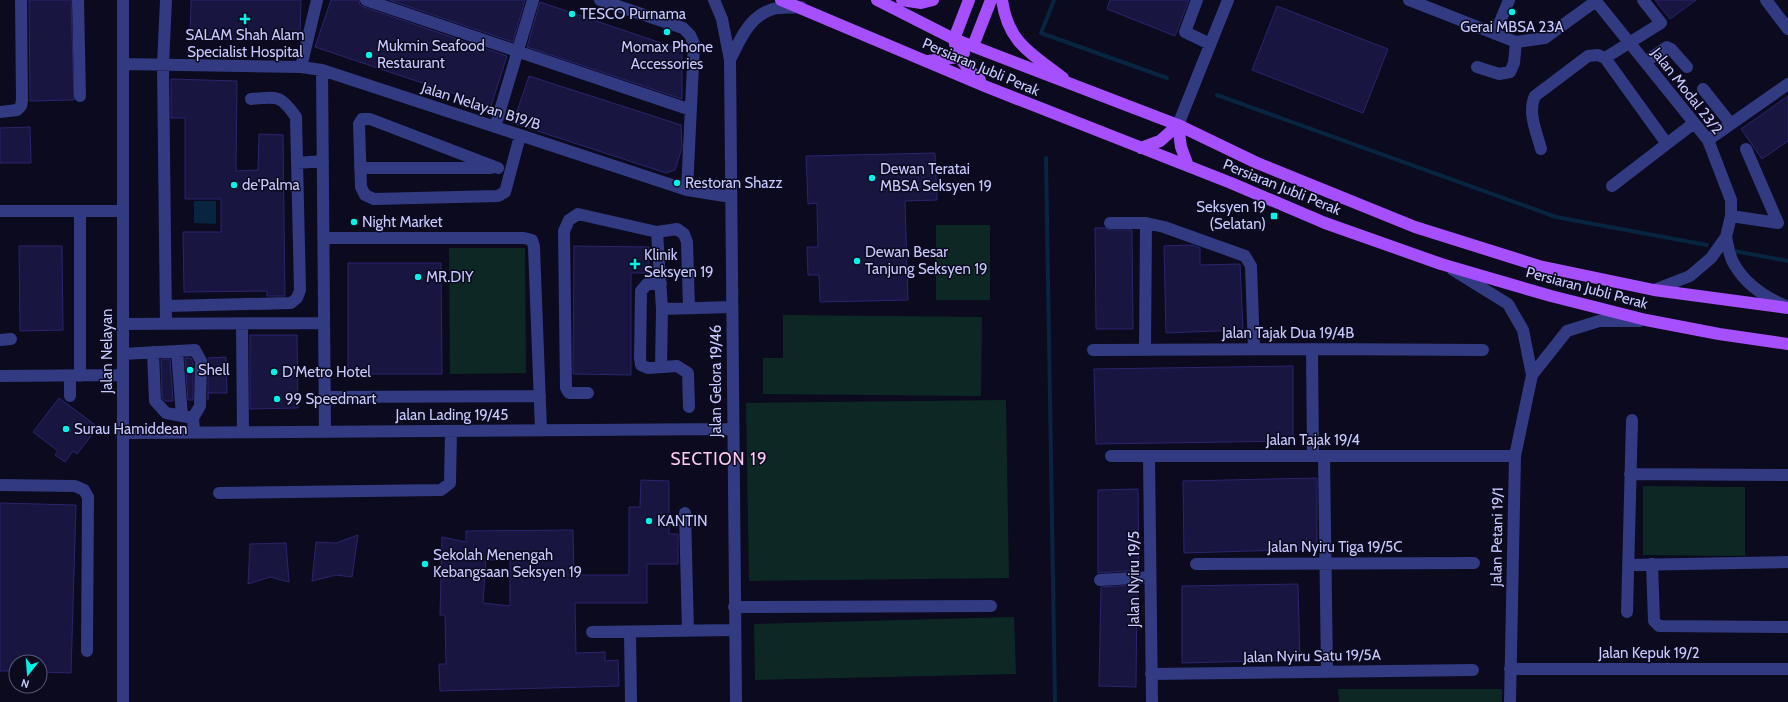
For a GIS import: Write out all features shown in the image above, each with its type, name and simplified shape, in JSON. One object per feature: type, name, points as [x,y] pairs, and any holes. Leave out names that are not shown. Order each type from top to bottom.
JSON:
[{"type":"main road","name":"Persiaran Jubli Perak","points":[[782,0],[987,87],[1188,166],[1325,223],[1441,264],[1646,320],[1719,334],[1788,344]]},
{"type":"main road","name":"Persiaran Jubli Perak","points":[[877,0],[954,39],[1178,125],[1258,163],[1415,227],[1539,266],[1654,290],[1788,307]]},
{"type":"main road","points":[[902,0],[921,3],[933,0]]},
{"type":"main road","points":[[969,0],[954,39],[959,57],[966,68],[987,87]]},
{"type":"main road","points":[[925,61],[959,57],[973,46],[992,0]]},
{"type":"main road","points":[[1002,0],[1004,17],[1013,36],[1030,52],[1074,86]]},
{"type":"main road","points":[[1141,148],[1160,141],[1178,125]]},
{"type":"main road","points":[[1178,125],[1181,147],[1188,166]]},
{"type":"street","points":[[0,112],[17,110],[21,106],[22,0]]},
{"type":"street","points":[[78,0],[80,96]]},
{"type":"street","name":"Jalan Nelayan","points":[[123,0],[123,702]]},
{"type":"street","points":[[166,0],[163,65],[167,306],[166,324]]},
{"type":"street","points":[[301,67],[317,0]]},
{"type":"street","points":[[366,0],[691,110]]},
{"type":"street","points":[[494,127],[533,0]]},
{"type":"street","points":[[600,0],[683,28],[690,35],[694,44],[687,190]]},
{"type":"street","name":"Jalan Gelora 19/46","points":[[714,0],[722,19],[730,60],[732,429],[736,702]]},
{"type":"street","points":[[1198,0],[1185,32],[1210,44]]},
{"type":"street","points":[[1178,125],[1228,0]]},
{"type":"street","points":[[1409,0],[1516,42],[1545,38],[1595,0]]},
{"type":"street","points":[[1495,34],[1509,0]]},
{"type":"street","name":"Jalan Modal 23/2","points":[[1595,0],[1708,140],[1731,200],[1731,216],[1726,237],[1711,258],[1690,276],[1654,290]]},
{"type":"street","points":[[1605,58],[1661,24],[1643,0]]},
{"type":"street","points":[[1766,0],[1788,29]]},
{"type":"street","name":"Jalan Gelora 19/46","points":[[730,60],[743,34],[752,21],[772,9],[801,7]]},
{"type":"street","points":[[1477,67],[1499,74],[1510,72],[1514,63],[1516,42]]},
{"type":"street","points":[[1645,62],[1666,47],[1671,49],[1687,67]]},
{"type":"street","points":[[1540,149],[1531,110],[1535,96],[1588,56],[1598,55],[1605,58],[1667,144]]},
{"type":"street","name":"Jalan Nelayan B19/B","points":[[123,64],[301,67],[322,70],[687,190],[731,197]]},
{"type":"street","points":[[322,70],[325,432]]},
{"type":"street","points":[[1708,140],[1788,84]]},
{"type":"street","points":[[1704,89],[1731,124]]},
{"type":"street","points":[[167,306],[291,303],[297,298],[300,290],[296,117],[285,101],[272,97],[251,99]]},
{"type":"street","points":[[504,168],[370,120],[362,119],[359,124],[361,187],[364,195],[374,200],[498,196],[505,192],[504,168],[520,136]]},
{"type":"street","points":[[1612,186],[1694,123]]},
{"type":"street","points":[[1731,216],[1778,223],[1746,149]]},
{"type":"street","points":[[297,163],[323,161]]},
{"type":"street","points":[[360,168],[504,168]]},
{"type":"street","points":[[0,211],[123,211]]},
{"type":"street","points":[[70,396],[75,376],[80,211]]},
{"type":"street","points":[[588,393],[569,393],[566,388],[564,231],[569,220],[578,214],[657,232],[677,229],[684,234],[687,242],[689,308]]},
{"type":"street","points":[[1110,223],[1146,223],[1164,227],[1245,256],[1251,266],[1254,349]]},
{"type":"street","points":[[1144,350],[1146,223]]},
{"type":"street","points":[[657,232],[662,309],[661,367]]},
{"type":"street","name":"Jalan Modal 23/2","points":[[1726,237],[1733,263],[1744,279],[1766,297],[1788,307]]},
{"type":"street","points":[[324,238],[524,238],[532,240],[534,247],[541,430]]},
{"type":"street","name":"Jalan Petani 19/1","points":[[1441,264],[1464,276],[1508,304],[1523,330],[1532,375],[1515,456],[1510,702]]},
{"type":"street","points":[[661,284],[646,284],[641,292],[641,365],[648,368],[678,366],[688,372],[689,408]]},
{"type":"street","points":[[662,309],[732,307]]},
{"type":"street","name":"Jalan Petani 19/1","points":[[1532,375],[1567,331],[1599,321],[1646,320]]},
{"type":"street","points":[[123,324],[324,323]]},
{"type":"street","points":[[242,324],[244,432]]},
{"type":"street","points":[[1312,349],[1326,563],[1327,671]]},
{"type":"street","points":[[123,354],[195,350],[201,361],[200,406],[188,417]]},
{"type":"street","name":"Jalan Tajak Dua 19/4B","points":[[1093,350],[1483,350]]},
{"type":"street","points":[[177,351],[188,417],[194,432]]},
{"type":"street","points":[[152,352],[155,401],[166,413],[188,417]]},
{"type":"street","points":[[0,376],[123,375]]},
{"type":"street","points":[[325,397],[540,396]]},
{"type":"street","points":[[1626,612],[1632,420]]},
{"type":"street","name":"Jalan Lading 19/45","points":[[123,433],[732,429]]},
{"type":"street","points":[[219,493],[442,490],[450,483],[452,431]]},
{"type":"street","name":"Jalan Tajak 19/4","points":[[1111,456],[1515,456]]},
{"type":"street","name":"Jalan Nyiru 19/5","points":[[1150,456],[1152,702]]},
{"type":"street","points":[[1630,474],[1788,475]]},
{"type":"street","points":[[0,485],[75,486],[84,490],[88,497],[87,651]]},
{"type":"street","points":[[686,513],[688,631]]},
{"type":"street","points":[[1628,564],[1788,562]]},
{"type":"street","name":"Jalan Nyiru Tiga 19/5C","points":[[1196,564],[1474,563]]},
{"type":"street","points":[[1652,564],[1654,621],[1659,626],[1788,627]]},
{"type":"street","points":[[1100,580],[1150,577]]},
{"type":"street","points":[[734,607],[992,606]]},
{"type":"street","points":[[592,632],[734,630]]},
{"type":"street","points":[[630,632],[631,702]]},
{"type":"street","name":"Jalan Kepuk 19/2","points":[[1510,670],[1788,669]]},
{"type":"street","name":"Jalan Nyiru Satu 19/5A","points":[[1151,674],[1473,670]]},
{"type":"green space","points":[[936,225],[990,225],[990,300],[936,300]]},
{"type":"green space","points":[[449,248],[525,248],[526,373],[450,374]]},
{"type":"green space","points":[[783,315],[982,317],[981,396],[763,394],[763,358],[783,358]]},
{"type":"green space","points":[[1006,400],[1009,578],[749,581],[746,403]]},
{"type":"green space","points":[[1643,486],[1745,487],[1745,556],[1643,555]]},
{"type":"green space","points":[[1014,617],[1016,674],[755,680],[754,624]]},
{"type":"green space","points":[[1338,689],[1502,689],[1502,702],[1339,702]]},
{"type":"water","points":[[194,201],[216,201],[216,224],[194,223]]},
{"type":"building","points":[[29,0],[71,0],[74,100],[30,101]]},
{"type":"building","name":"SALAM Shah Alam Specialist Hospital","points":[[191,0],[301,0],[300,40],[190,39]]},
{"type":"building","points":[[331,0],[359,0],[360,5],[364,7],[507,56],[491,106],[315,47]]},
{"type":"building","points":[[389,0],[525,0],[513,42]]},
{"type":"building","points":[[1110,0],[1189,0],[1175,36],[1107,9]]},
{"type":"building","points":[[1655,0],[1696,0],[1670,19]]},
{"type":"building","points":[[540,2],[682,50],[682,99],[527,47]]},
{"type":"building","points":[[1277,6],[1388,49],[1363,113],[1252,70]]},
{"type":"building","points":[[529,76],[681,125],[682,148],[675,170],[666,173],[513,123]]},
{"type":"building","name":"de'Palma","points":[[171,79],[237,81],[236,171],[258,170],[259,134],[283,135],[285,296],[267,296],[267,291],[184,292],[183,232],[221,232],[221,199],[185,199],[185,118],[171,118]]},
{"type":"building","points":[[1788,96],[1788,141],[1762,159],[1741,129]]},
{"type":"building","points":[[30,127],[31,163],[0,163],[0,128]]},
{"type":"building","points":[[935,153],[937,200],[905,201],[908,300],[820,302],[819,275],[808,275],[807,247],[818,247],[817,203],[808,204],[806,156]]},
{"type":"building","points":[[1095,228],[1132,230],[1133,329],[1096,329]]},
{"type":"building","points":[[1192,245],[1200,248],[1200,265],[1240,264],[1243,330],[1166,333],[1164,246]]},
{"type":"building","points":[[19,246],[62,246],[63,330],[20,331]]},
{"type":"building","points":[[574,246],[649,247],[649,273],[631,273],[631,375],[573,374]]},
{"type":"building","points":[[348,263],[441,263],[442,374],[348,374]]},
{"type":"building","name":"D'Metro Hotel","points":[[250,335],[297,335],[298,408],[250,409]]},
{"type":"building","points":[[226,357],[227,393],[208,393],[208,358]]},
{"type":"building","points":[[185,358],[191,358],[193,363],[193,400],[188,400]]},
{"type":"building","points":[[161,359],[170,359],[173,401],[165,401],[162,398]]},
{"type":"building","points":[[1293,366],[1293,441],[1096,444],[1094,369]]},
{"type":"building","name":"Surau Hamiddean","points":[[59,398],[98,427],[77,454],[73,451],[65,462],[55,455],[58,451],[33,432]]},
{"type":"building","points":[[1317,478],[1317,549],[1184,553],[1183,481]]},
{"type":"building","points":[[641,480],[669,481],[669,534],[678,534],[678,564],[647,564],[647,603],[575,603],[576,653],[605,652],[605,661],[618,660],[619,686],[440,691],[439,664],[446,664],[445,615],[440,615],[442,537],[466,542],[466,531],[573,530],[574,575],[629,575],[629,507],[640,507]],"holes":[[[486,560],[510,560],[510,606],[483,603]]]},
{"type":"building","points":[[1138,489],[1139,570],[1098,573],[1098,490]]},
{"type":"building","points":[[0,503],[76,505],[71,673],[48,672],[48,654],[8,654],[8,671],[0,671]]},
{"type":"building","points":[[358,535],[352,577],[336,575],[312,581],[316,542],[336,543]]},
{"type":"building","points":[[286,543],[289,582],[270,577],[248,584],[250,544]]},
{"type":"building","points":[[1298,584],[1300,660],[1182,663],[1182,586]]},
{"type":"building","points":[[1137,585],[1136,687],[1099,686],[1101,587]]},
{"type":"waterway","points":[[1054,0],[1041,33],[1167,78]]},
{"type":"waterway","points":[[1217,95],[1556,217],[1707,245]]},
{"type":"waterway","points":[[1046,158],[1055,702]]},
{"type":"waterway","points":[[1734,251],[1788,261]]},
{"type":"place","name":"Gerai MBSA 23A","points":[[1512,12]]},
{"type":"place","name":"TESCO Purnama","points":[[572,14]]},
{"type":"place","name":"SALAM Shah Alam Specialist Hospital","points":[[245,19]]},
{"type":"place","name":"Momax Phone Accessories","points":[[667,32]]},
{"type":"place","name":"Mukmin Seafood Restaurant","points":[[369,55]]},
{"type":"place","name":"Dewan Teratai MBSA Seksyen 19","points":[[872,178]]},
{"type":"place","name":"Restoran Shazz","points":[[677,183]]},
{"type":"place","name":"de'Palma","points":[[234,185]]},
{"type":"place","name":"Seksyen 19 (Selatan)","points":[[1274,216]]},
{"type":"place","name":"Night Market","points":[[354,222]]},
{"type":"place","name":"Dewan Besar Tanjung Seksyen 19","points":[[857,261]]},
{"type":"place","name":"Klinik Seksyen 19","points":[[635,264]]},
{"type":"place","name":"MR.DIY","points":[[418,277]]},
{"type":"place","name":"Shell","points":[[190,370]]},
{"type":"place","name":"D'Metro Hotel","points":[[274,372]]},
{"type":"place","name":"99 Speedmart","points":[[277,399]]},
{"type":"place","name":"Surau Hamiddean","points":[[66,429]]},
{"type":"place","name":"KANTIN","points":[[649,521]]},
{"type":"place","name":"Sekolah Menengah Kebangsaan Seksyen 19","points":[[425,564]]},
{"type":"district","name":"SECTION 19","points":[[719,459]]}]
